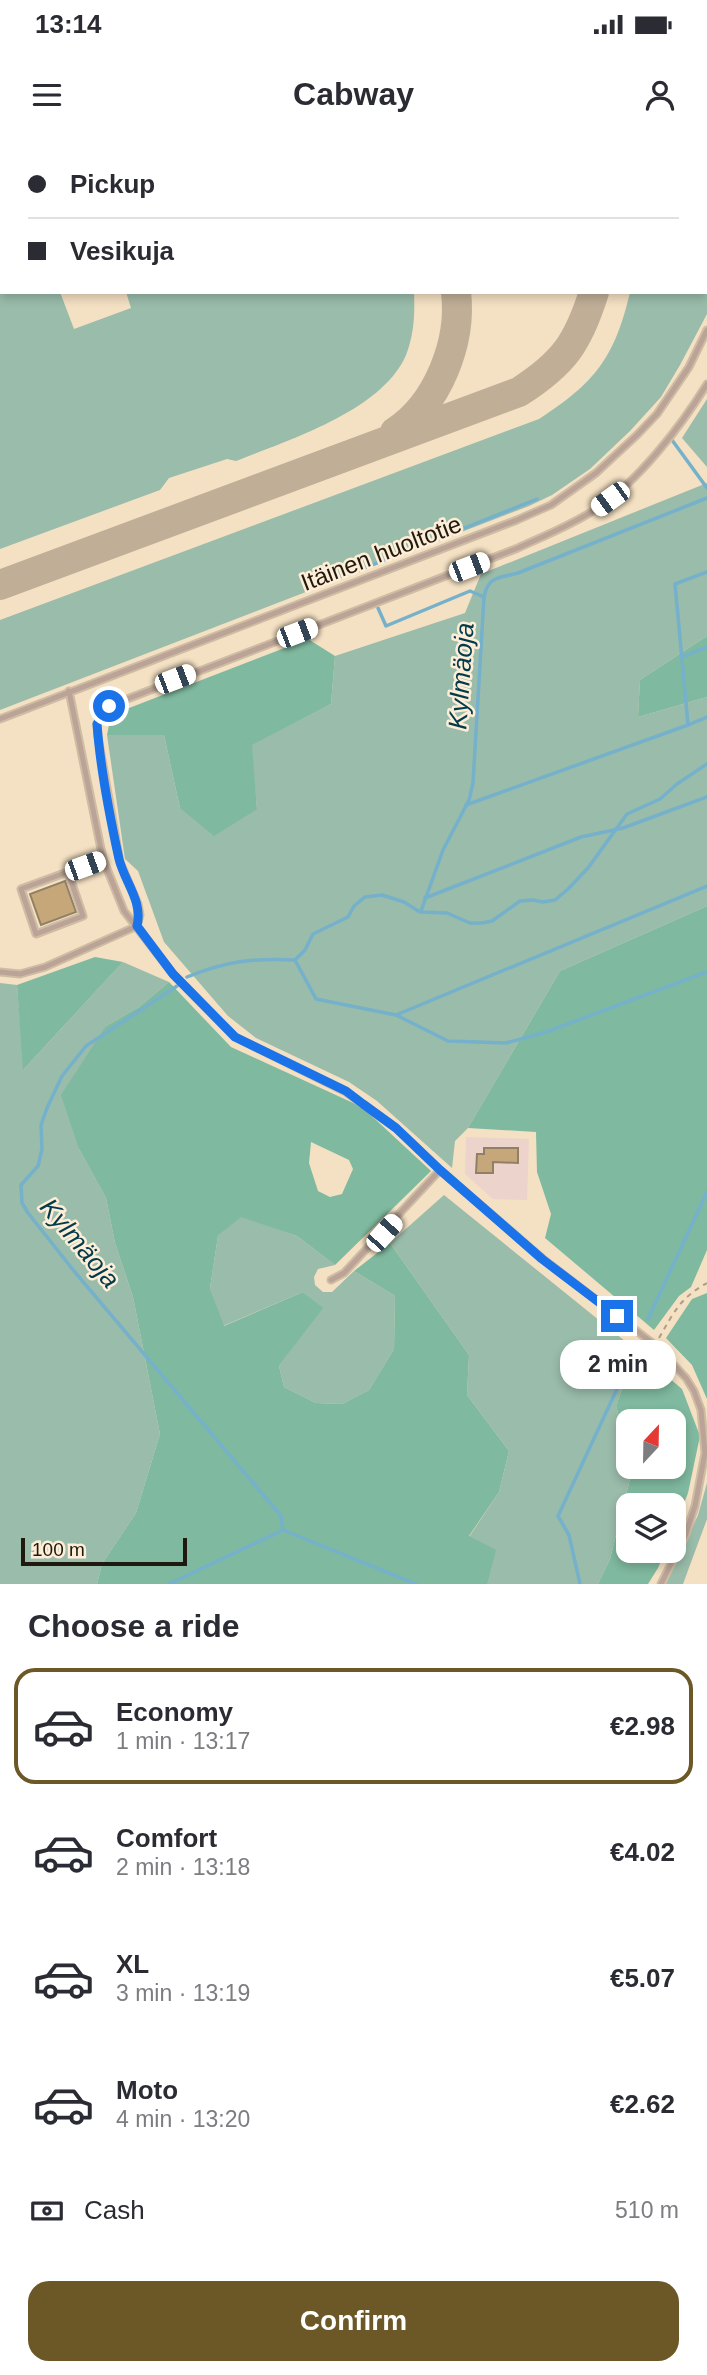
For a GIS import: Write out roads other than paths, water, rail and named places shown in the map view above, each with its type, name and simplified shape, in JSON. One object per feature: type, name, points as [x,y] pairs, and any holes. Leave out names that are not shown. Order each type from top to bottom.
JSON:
[{"type":"lane","name":"Itäinen huoltotie","points":[[0,719],[551,505],[596,473],[657,414],[689,366],[707,330]]},
{"type":"lane","points":[[137,926],[140,915],[138,904],[120,862],[98,737],[97,724],[109,706],[518,548],[578,520],[626,485],[675,430],[707,384]]},
{"type":"lane","points":[[69,691],[103,859],[124,911],[173,974],[235,1037],[346,1091],[396,1128],[542,1259],[655,1345],[673,1362],[694,1391],[701,1410],[705,1452],[695,1506],[686,1534],[661,1584]]},
{"type":"lane","points":[[68,872],[83,916],[36,934],[21,889],[103,859]]},
{"type":"lane","points":[[0,972],[20,974],[45,967],[137,926]]},
{"type":"lane","points":[[331,1280],[352,1265],[440,1170]]},
{"type":"waterway","points":[[672,440],[707,488]]},
{"type":"waterway","name":"Kylmäoja","points":[[421,911],[443,850],[469,800],[473,783],[484,597],[488,585],[495,579],[518,573],[707,498]]},
{"type":"waterway","points":[[357,571],[537,499]]},
{"type":"waterway","points":[[466,805],[688,725],[675,584],[707,572]]},
{"type":"waterway","points":[[378,608],[386,626],[470,591],[484,597]]},
{"type":"waterway","points":[[682,657],[707,647]]},
{"type":"waterway","points":[[688,725],[707,717]]},
{"type":"waterway","name":"Kylmäoja","points":[[187,977],[214,967],[240,962],[295,960],[305,950],[313,934],[348,917],[354,906],[365,897],[382,895],[404,902],[420,912],[447,913],[470,923],[492,921],[520,901],[555,900],[588,868],[627,814],[660,799],[707,764]]},
{"type":"waterway","points":[[425,898],[581,837],[623,828],[707,797]]},
{"type":"waterway","points":[[295,960],[316,999],[396,1015],[707,886]]},
{"type":"waterway","points":[[396,1015],[448,1041],[506,1043],[546,1032],[707,972]]},
{"type":"waterway","name":"Kylmäoja","points":[[177,986],[86,1046],[62,1076],[41,1125],[42,1149],[38,1166],[21,1185],[22,1203],[74,1271],[281,1516],[283,1530]]},
{"type":"waterway","points":[[648,1319],[707,1192]]},
{"type":"waterway","name":"Kylmäoja","points":[[580,1584],[569,1535],[558,1516],[636,1348]]},
{"type":"waterway","name":"Kylmäoja","points":[[169,1584],[283,1530],[416,1584]]}]
